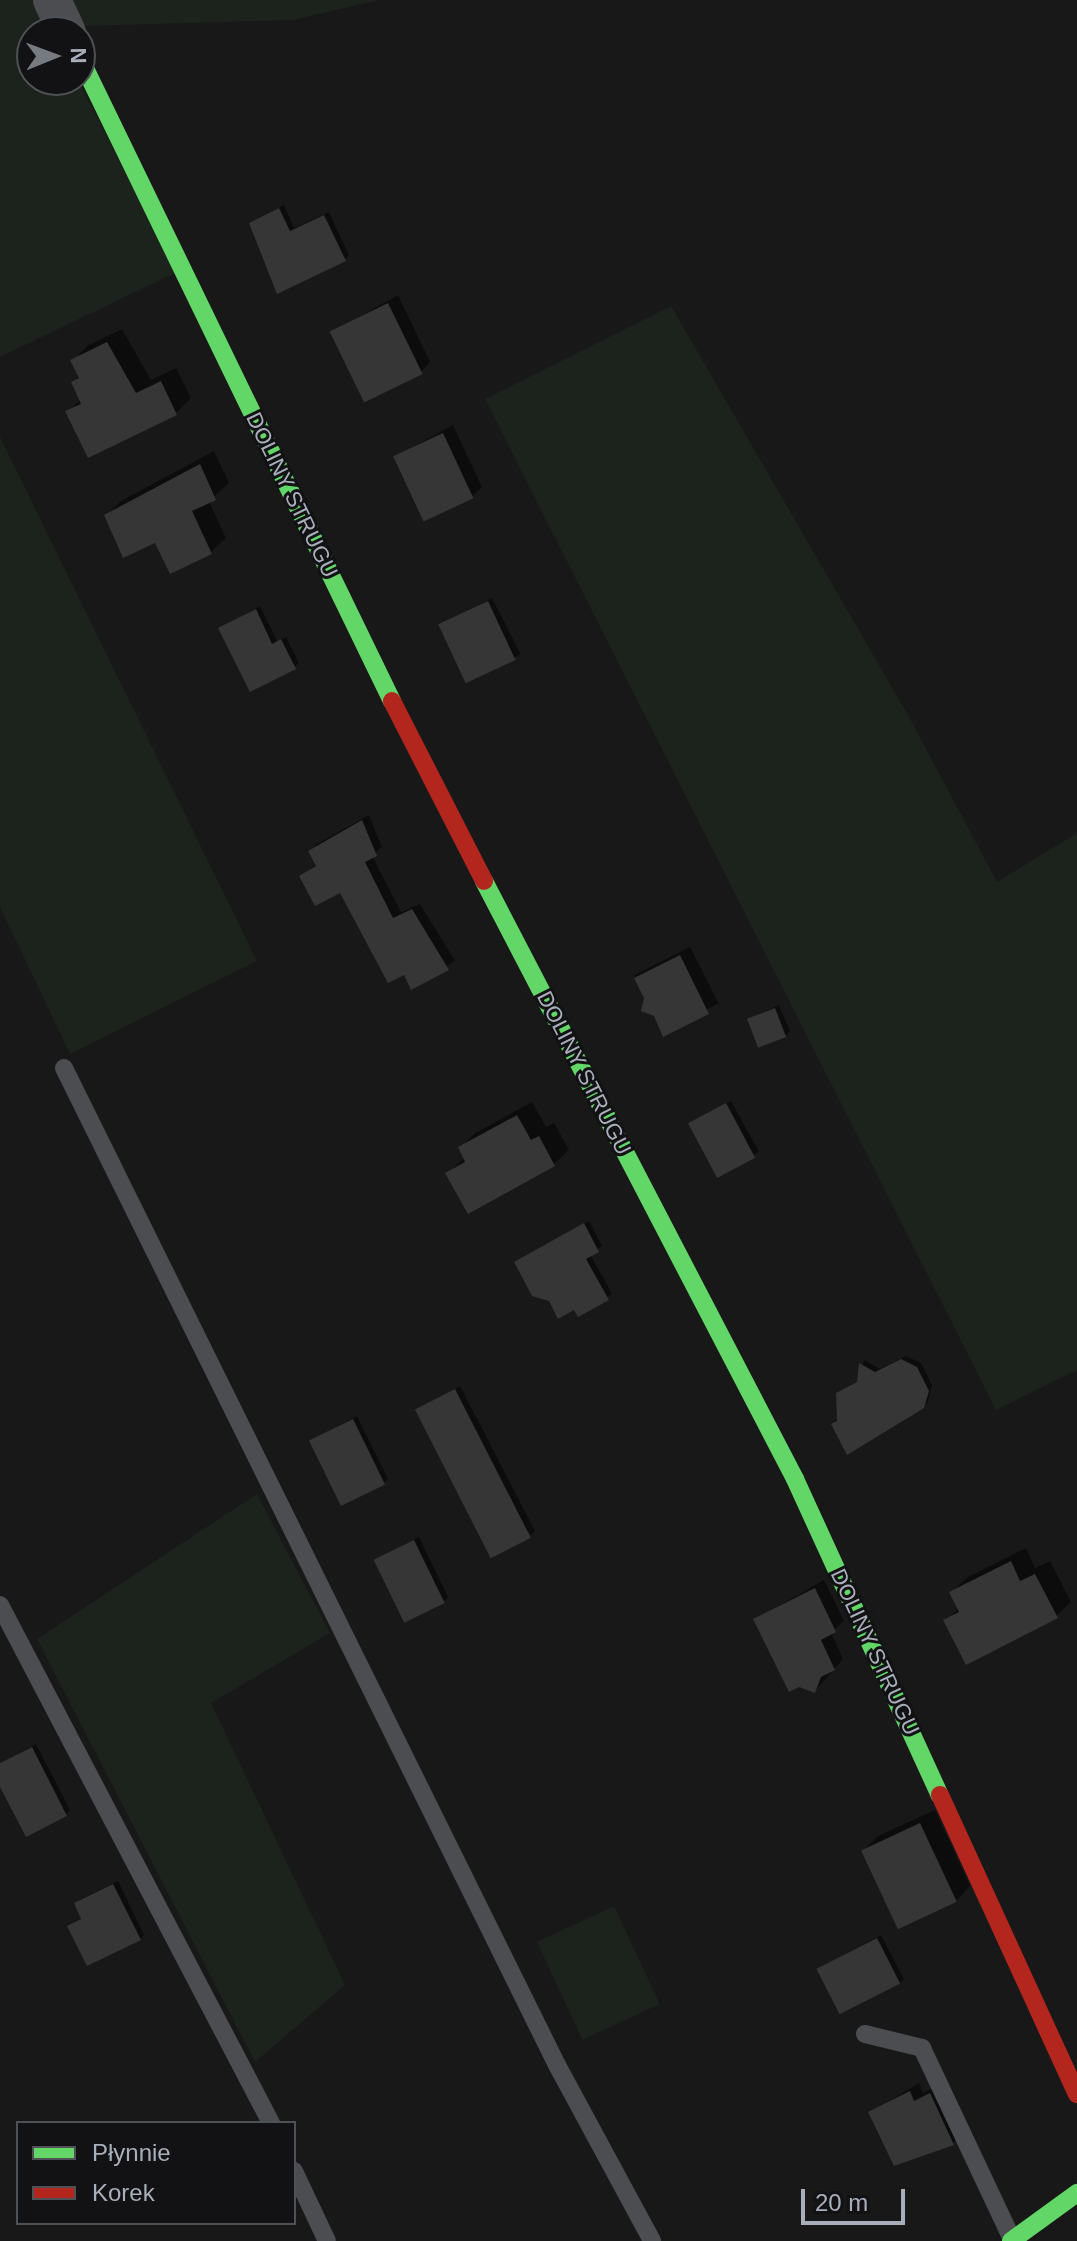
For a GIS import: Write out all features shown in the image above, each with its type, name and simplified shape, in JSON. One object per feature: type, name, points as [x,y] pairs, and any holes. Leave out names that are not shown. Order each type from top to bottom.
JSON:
[{"type":"street","name":"DOLINY STRUGU","points":[[96,91],[416,751],[795,1479],[1077,2094]]},
{"type":"street","points":[[1012,2241],[1077,2193]]},
{"type":"lane","points":[[64,1068],[557,2065],[652,2241]]},
{"type":"lane","points":[[0,1605],[270,2121]]},
{"type":"lane","points":[[865,2034],[922,2048],[1012,2241]]},
{"type":"lane","points":[[296,2175],[327,2241]]},
{"type":"shaded area","points":[[0,0],[37,0],[45,16],[16,16],[16,96],[86,96],[177,272],[0,357]]},
{"type":"shaded area","points":[[70,0],[379,0],[293,20],[96,26],[96,16],[80,16]]},
{"type":"shaded area","points":[[671,306],[908,715],[997,882],[1077,833],[1077,1370],[996,1410],[485,399]]},
{"type":"shaded area","points":[[0,437],[257,961],[70,1054],[0,907]]},
{"type":"shaded area","points":[[257,1494],[330,1633],[211,1703],[345,1985],[255,2062],[37,1639]]},
{"type":"shaded area","points":[[614,1906],[660,2004],[583,2040],[537,1942]]},
{"type":"building","points":[[279,208],[290,231],[324,215],[346,261],[277,294],[249,223]]},
{"type":"building","points":[[388,303],[423,374],[364,402],[330,331]]},
{"type":"building","points":[[107,342],[136,393],[161,381],[177,415],[88,458],[65,411],[81,404],[71,382],[79,378],[70,360]]},
{"type":"building","points":[[443,433],[473,498],[424,521],[393,456]]},
{"type":"building","points":[[200,464],[216,500],[192,511],[212,554],[170,574],[155,543],[123,558],[104,515]]},
{"type":"building","points":[[488,601],[515,660],[466,683],[438,624]]},
{"type":"building","points":[[256,609],[272,644],[281,639],[296,669],[250,692],[218,628]]},
{"type":"building","points":[[362,820],[377,856],[365,862],[393,918],[412,909],[449,970],[411,990],[404,975],[388,983],[340,893],[315,906],[299,876],[316,866],[308,851]]},
{"type":"building","points":[[680,955],[709,1014],[663,1037],[654,1016],[641,1011],[644,998],[634,978]]},
{"type":"building","points":[[775,1008],[786,1037],[758,1048],[747,1019]]},
{"type":"building","points":[[726,1103],[755,1158],[717,1178],[688,1123]]},
{"type":"building","points":[[517,1115],[531,1140],[539,1136],[555,1166],[468,1214],[445,1173],[465,1162],[458,1147]]},
{"type":"building","points":[[584,1223],[599,1252],[586,1259],[609,1300],[578,1317],[574,1310],[558,1319],[549,1301],[532,1296],[514,1262]]},
{"type":"building","points":[[901,1359],[917,1367],[929,1391],[924,1408],[847,1455],[831,1424],[837,1421],[836,1393],[857,1382],[859,1363],[875,1372]]},
{"type":"building","points":[[455,1389],[531,1538],[491,1558],[415,1409]]},
{"type":"building","points":[[353,1419],[385,1485],[341,1506],[309,1440]]},
{"type":"building","points":[[414,1540],[445,1603],[404,1623],[374,1560]]},
{"type":"building","points":[[1011,1561],[1020,1581],[1035,1574],[1058,1618],[966,1665],[943,1620],[959,1612],[949,1592]]},
{"type":"building","points":[[815,1588],[836,1632],[821,1640],[835,1670],[821,1677],[815,1693],[799,1687],[789,1692],[753,1619]]},
{"type":"building","points":[[32,1747],[67,1816],[26,1837],[0,1787],[0,1763]]},
{"type":"building","points":[[920,1823],[957,1902],[898,1929],[861,1850]]},
{"type":"building","points":[[113,1884],[141,1940],[87,1966],[67,1926],[81,1919],[74,1903]]},
{"type":"building","points":[[877,1938],[900,1983],[840,2014],[816,1969]]},
{"type":"building","points":[[910,2091],[914,2101],[930,2093],[954,2145],[894,2166],[868,2112]]},
{"type":"traffic: fast","points":[[96,91],[392,701]]},
{"type":"traffic: fast","points":[[484,881],[795,1479],[940,1795]]},
{"type":"traffic: fast","points":[[1011,2241],[1077,2193]]},
{"type":"traffic: jam","points":[[392,701],[484,881]]},
{"type":"traffic: jam","points":[[940,1795],[1077,2094]]}]
